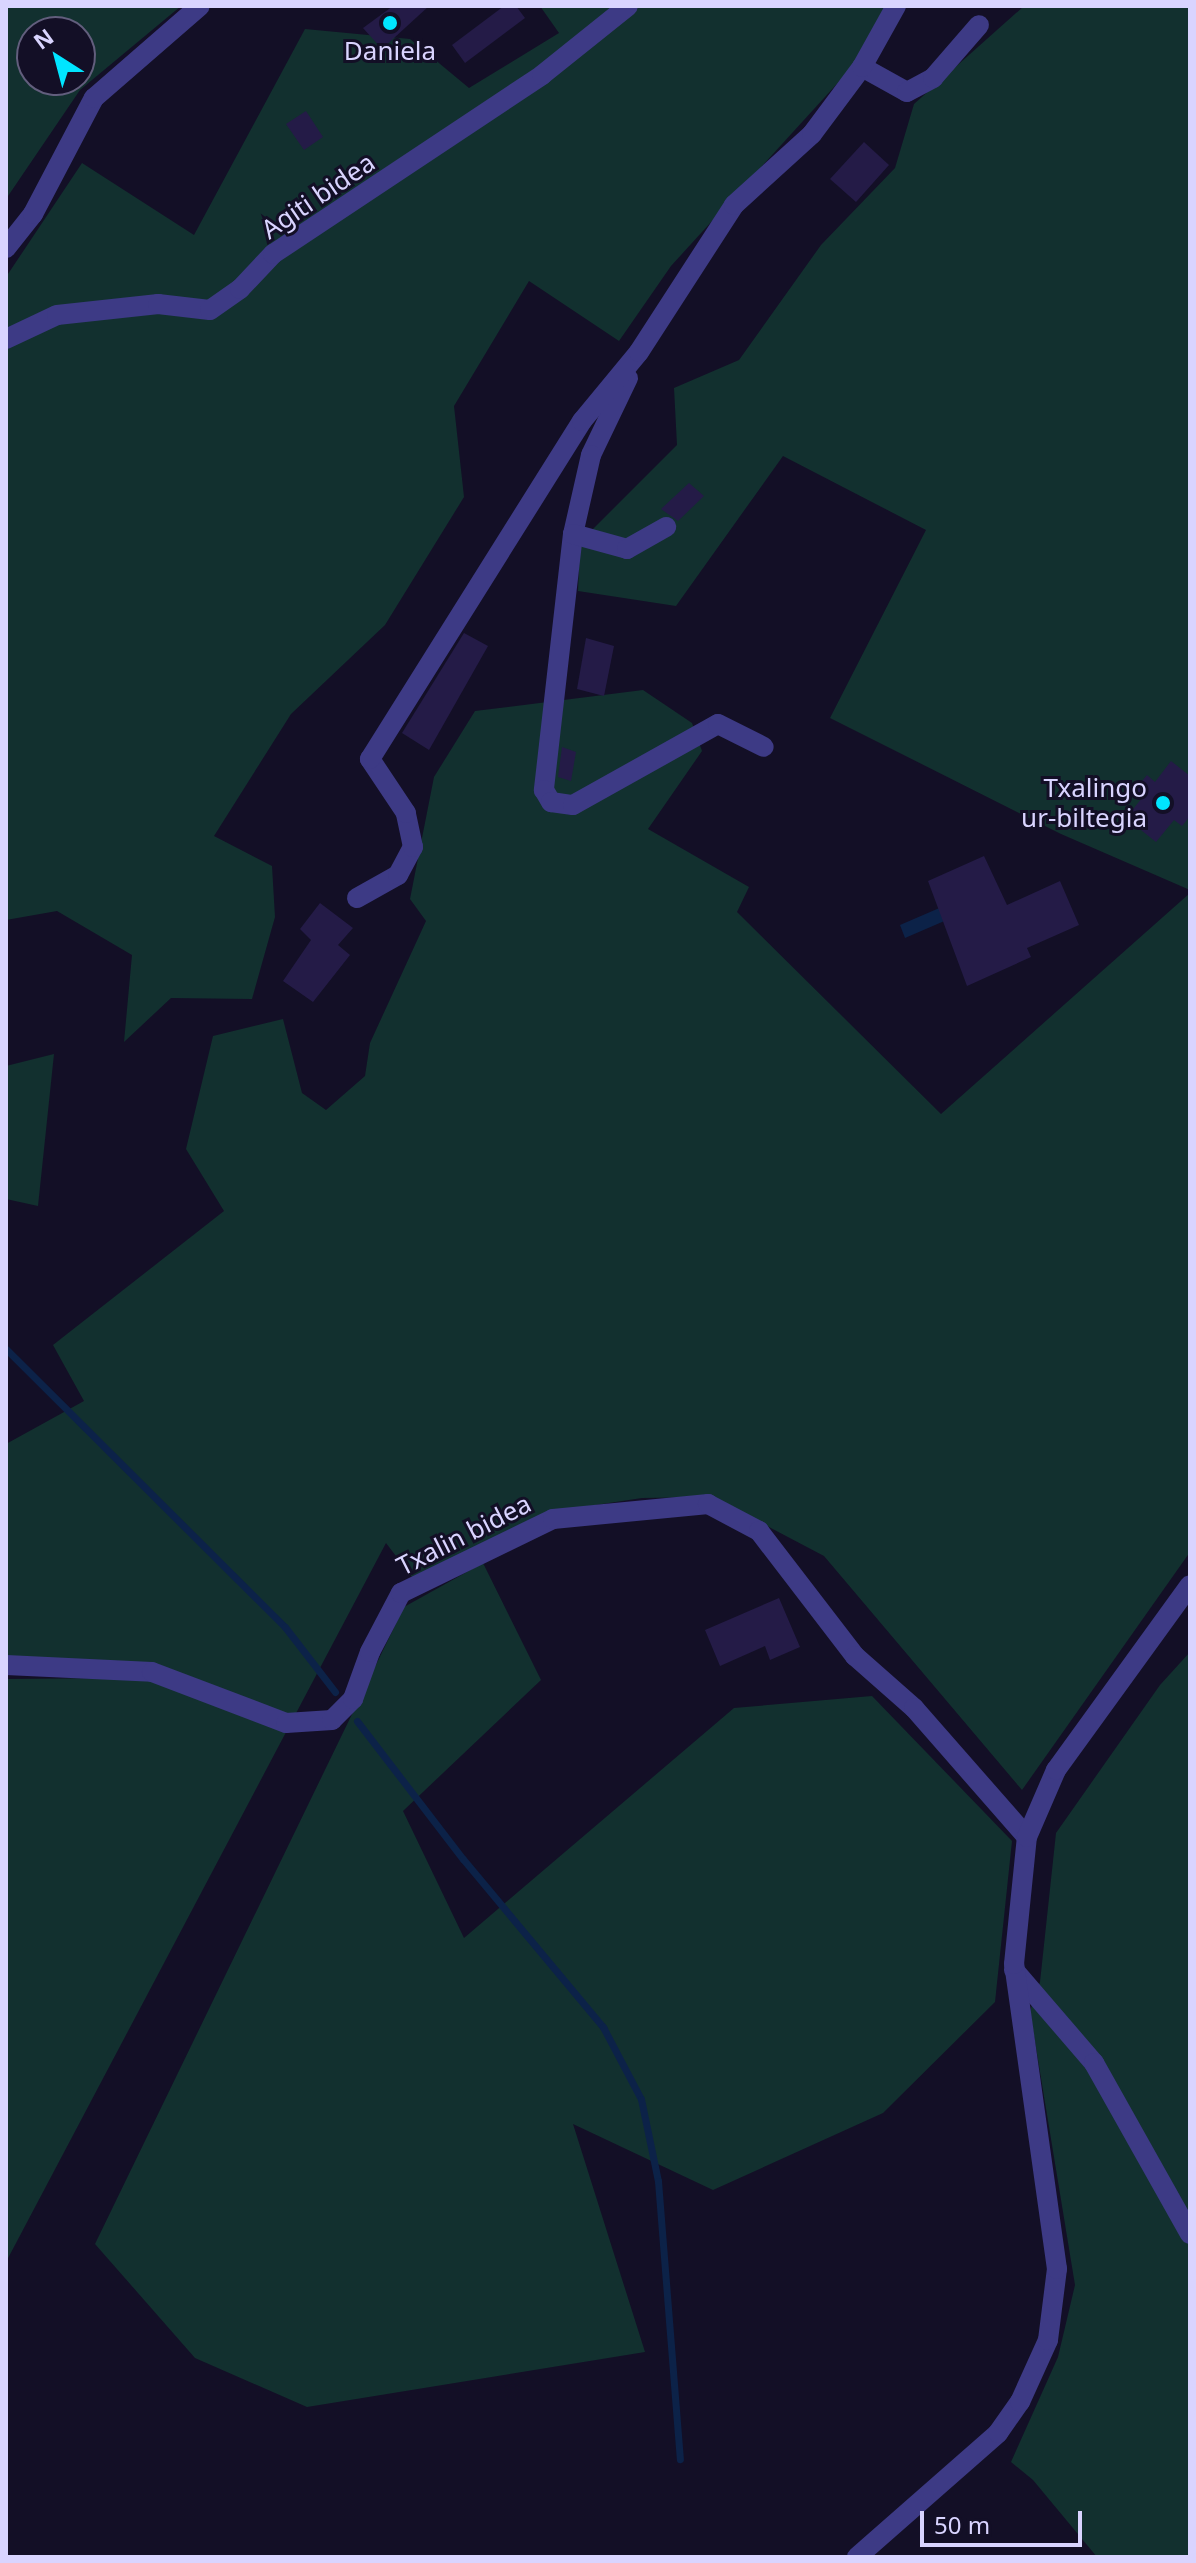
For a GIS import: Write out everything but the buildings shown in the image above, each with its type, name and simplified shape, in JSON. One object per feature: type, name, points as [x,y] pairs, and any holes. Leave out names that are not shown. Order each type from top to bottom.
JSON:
[{"type":"street","points":[[6,248],[33,214],[94,98],[200,6]]},
{"type":"street","name":"Agiti bidea","points":[[6,339],[57,315],[158,304],[210,310],[240,289],[273,254],[542,75],[628,6]]},
{"type":"street","points":[[357,898],[398,875],[413,847],[406,813],[370,759],[582,421],[639,352],[734,205],[812,134],[862,67],[896,6]]},
{"type":"street","points":[[862,67],[907,92],[933,78],[979,25]]},
{"type":"street","points":[[639,352],[591,455],[573,534],[544,790],[551,802],[573,805],[718,724],[764,747]]},
{"type":"street","points":[[573,534],[627,549],[666,527]]},
{"type":"street","name":"Txalin bidea","points":[[6,1665],[152,1672],[286,1723],[332,1720],[353,1699],[370,1652],[401,1593],[553,1519],[708,1504],[759,1531],[855,1656],[914,1708],[1027,1837]]},
{"type":"street","points":[[857,2557],[998,2433],[1020,2402],[1048,2340],[1057,2269],[1014,1970],[1027,1837],[1056,1770],[1190,1585]]},
{"type":"street","points":[[1014,1970],[1094,2063],[1190,2234]]},
{"type":"green space","points":[[6,6],[181,6],[96,77],[96,16],[16,16],[16,96],[76,96],[6,199]]},
{"type":"green space","points":[[540,6],[890,6],[855,64],[671,266],[619,341],[529,281],[454,406],[464,497],[385,625],[291,714],[214,836],[272,866],[275,917],[252,999],[171,998],[124,1042],[132,955],[57,911],[6,920],[6,277],[82,163],[194,235],[305,29],[410,39],[469,88],[559,33]]},
{"type":"green space","points":[[1024,6],[1190,6],[1190,890],[1061,834],[830,718],[926,530],[783,456],[676,606],[578,591],[580,542],[677,445],[674,388],[739,360],[821,245],[895,168],[914,104]]},
{"type":"green space","points":[[643,690],[692,723],[702,751],[648,829],[749,887],[737,912],[941,1114],[1190,893],[1190,1552],[1022,1790],[824,1556],[712,1497],[642,1498],[556,1511],[412,1577],[386,1543],[6,2262],[6,1679],[119,1678],[6,1658],[6,1444],[84,1401],[53,1345],[224,1211],[186,1149],[213,1036],[283,1019],[302,1093],[326,1110],[365,1076],[370,1043],[426,921],[410,899],[434,777],[475,711]]},
{"type":"green space","points":[[54,1054],[38,1206],[6,1199],[6,1066]]},
{"type":"green space","points":[[483,1563],[541,1680],[403,1811],[464,1938],[734,1708],[872,1696],[1012,1841],[995,2002],[883,2113],[713,2190],[573,2124],[645,2352],[307,2407],[195,2358],[95,2244],[404,1607]]},
{"type":"green space","points":[[1190,1652],[1190,2557],[1097,2557],[1033,2480],[1011,2462],[1058,2357],[1075,2285],[1030,2011],[1040,1982],[1056,1833],[1160,1685]]},
{"type":"water","points":[[944,906],[949,919],[905,938],[900,925]]},
{"type":"waterway","points":[[6,1349],[285,1627],[335,1692]]},
{"type":"waterway","points":[[357,1721],[463,1859],[603,2027],[641,2099],[658,2181],[680,2459]]},
{"type":"place","name":"Daniela","points":[[390,23]]},
{"type":"place","name":"Txalingo ur-biltegia","points":[[1163,803]]}]
